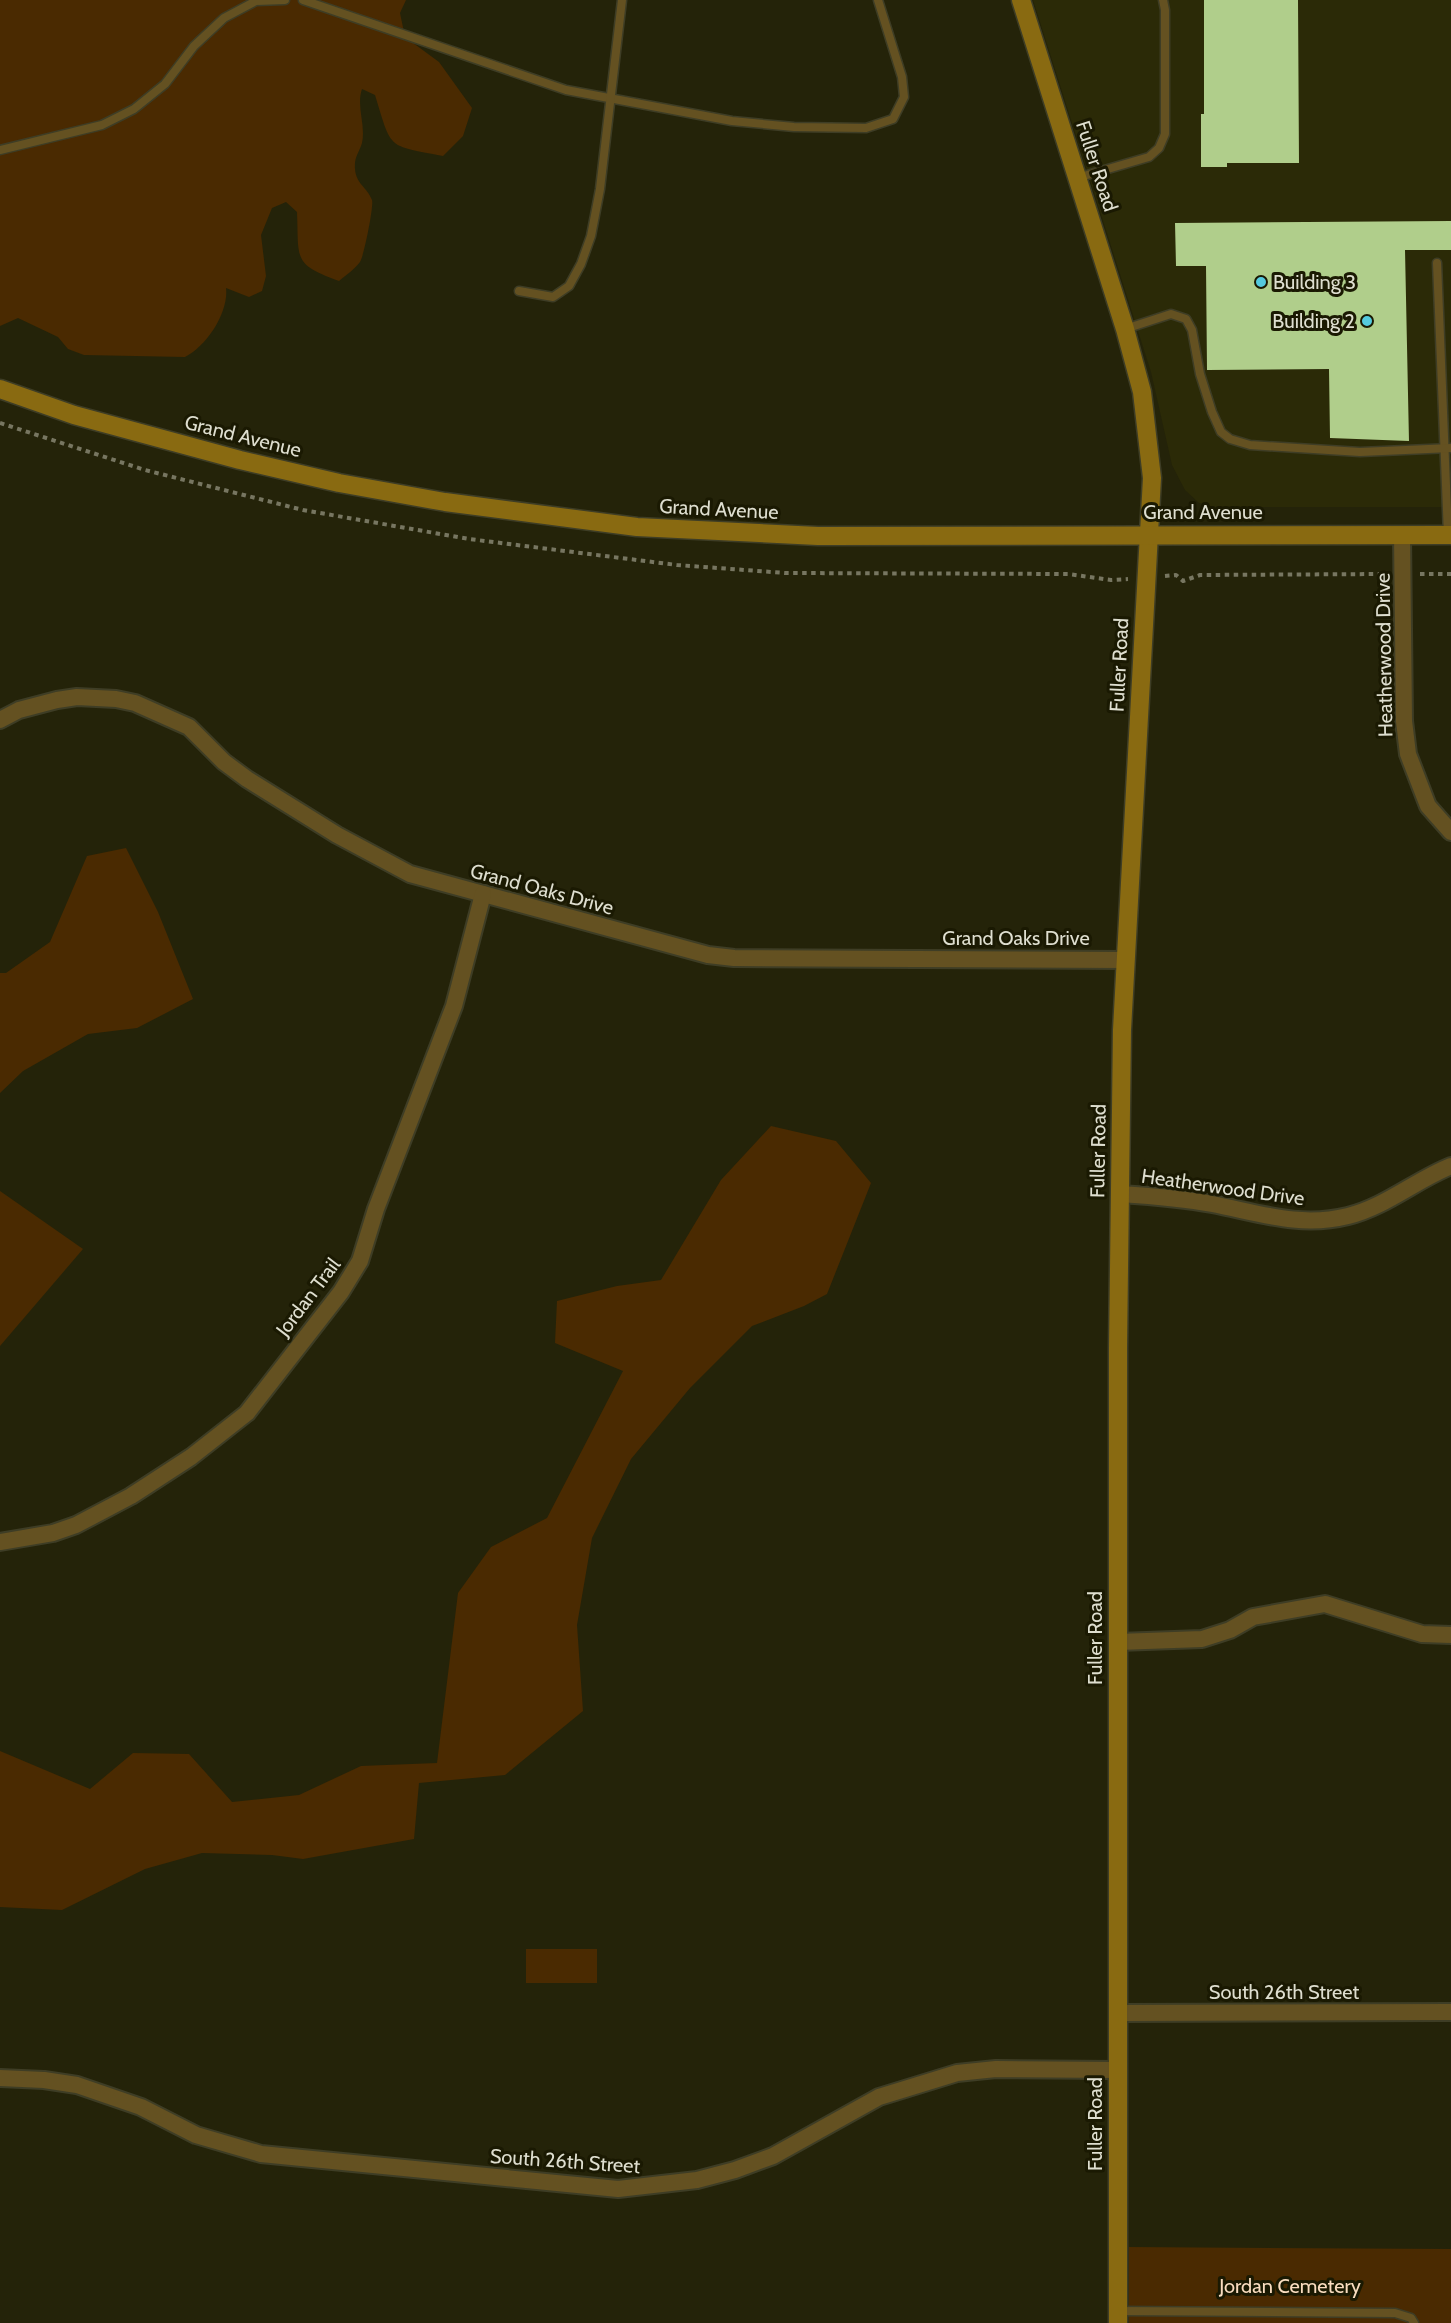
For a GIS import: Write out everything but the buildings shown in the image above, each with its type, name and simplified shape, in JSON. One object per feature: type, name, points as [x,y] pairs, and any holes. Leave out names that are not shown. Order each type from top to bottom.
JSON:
[{"type":"street","name":"Fuller Road","points":[[1021,0],[1125,329],[1142,392],[1152,478],[1126,960],[1120,1194],[1118,2317]]},
{"type":"street","name":"Grand Avenue","points":[[0,389],[74,415],[240,460],[339,483],[445,502],[637,527],[775,535],[1449,535]]},
{"type":"street","name":"Heatherwood Drive","points":[[1402,535],[1404,721],[1407,754],[1428,806],[1451,832]]},
{"type":"street","name":"Grand Oaks Drive","points":[[0,720],[20,710],[57,700],[106,699],[135,703],[189,727],[224,762],[247,779],[337,835],[410,874],[708,956],[1126,960]]},
{"type":"street","name":"Jordan Trail","points":[[0,1542],[53,1533],[76,1525],[132,1496],[191,1458],[247,1413],[341,1292],[360,1261],[376,1209],[454,1006],[483,894]]},
{"type":"street","name":"Heatherwood Drive","points":[[1120,1194],[1167,1197],[1214,1204],[1254,1215],[1310,1222],[1348,1216],[1383,1203],[1430,1174],[1451,1166]]},
{"type":"street","points":[[1118,1642],[1203,1639],[1230,1630],[1253,1617],[1325,1604],[1422,1634],[1451,1635]]},
{"type":"street","name":"South 26th Street","points":[[1118,2013],[1451,2012]]},
{"type":"street","name":"South 26th Street","points":[[0,2078],[44,2080],[77,2085],[141,2107],[196,2135],[261,2154],[618,2189],[677,2184],[735,2170],[773,2156],[879,2097],[957,2073],[996,2069],[1117,2070]]},
{"type":"lane","points":[[0,150],[102,125],[126,113],[165,84],[194,46],[224,18],[256,1],[285,0]]},
{"type":"lane","points":[[303,0],[566,90],[763,124],[835,129],[866,128],[893,119],[904,96],[902,77],[878,0]]},
{"type":"lane","points":[[519,291],[553,297],[569,286],[581,264],[591,236],[600,189],[622,0]]},
{"type":"lane","points":[[1077,178],[1149,157],[1159,148],[1166,135],[1165,10],[1162,0]]},
{"type":"lane","points":[[1437,263],[1448,449],[1449,535]]},
{"type":"lane","points":[[1125,329],[1171,314],[1185,319],[1192,330],[1200,374],[1212,412],[1221,432],[1230,439],[1250,445],[1360,452],[1448,449]]},
{"type":"lane","points":[[1118,2317],[1395,2313],[1411,2318],[1414,2323]]},
{"type":"path","points":[[1176,575],[1183,581],[1200,575],[1451,574]]},
{"type":"shaded area","points":[[1033,0],[1451,0],[1451,507],[1214,507],[1199,503],[1185,490],[1172,465],[1151,372]]},
{"type":"green space","points":[[0,0],[406,0],[400,13],[405,37],[439,62],[472,108],[463,136],[443,156],[411,150],[394,142],[389,136],[375,95],[362,89],[360,102],[363,136],[355,169],[357,178],[370,196],[372,204],[364,251],[356,267],[339,281],[313,270],[306,264],[299,250],[297,212],[286,202],[272,208],[261,235],[266,276],[262,291],[249,297],[226,288],[224,307],[215,327],[193,352],[185,357],[84,355],[68,349],[58,337],[18,318],[0,326]]},
{"type":"green space","points":[[126,848],[158,912],[193,999],[137,1028],[88,1034],[23,1071],[0,1093],[0,973],[6,973],[50,942],[87,856]]},
{"type":"green space","points":[[771,1126],[836,1141],[871,1183],[827,1294],[804,1306],[752,1326],[690,1388],[631,1459],[592,1538],[577,1625],[583,1711],[505,1775],[419,1783],[414,1839],[303,1859],[272,1855],[202,1853],[145,1869],[62,1910],[0,1907],[0,1751],[90,1789],[133,1753],[189,1754],[232,1802],[299,1795],[361,1766],[437,1763],[458,1593],[491,1547],[547,1518],[623,1371],[555,1343],[557,1301],[617,1286],[661,1280],[721,1180]]},
{"type":"green space","points":[[0,1191],[83,1249],[0,1346]]},
{"type":"green space","points":[[526,1949],[597,1949],[597,1983],[526,1983]]},
{"type":"green space","name":"Jordan Cemetery","points":[[1129,2247],[1451,2249],[1451,2323],[1129,2323]]},
{"type":"place","name":"Building 3","points":[[1261,282]]},
{"type":"place","name":"Building 2","points":[[1367,321]]}]
